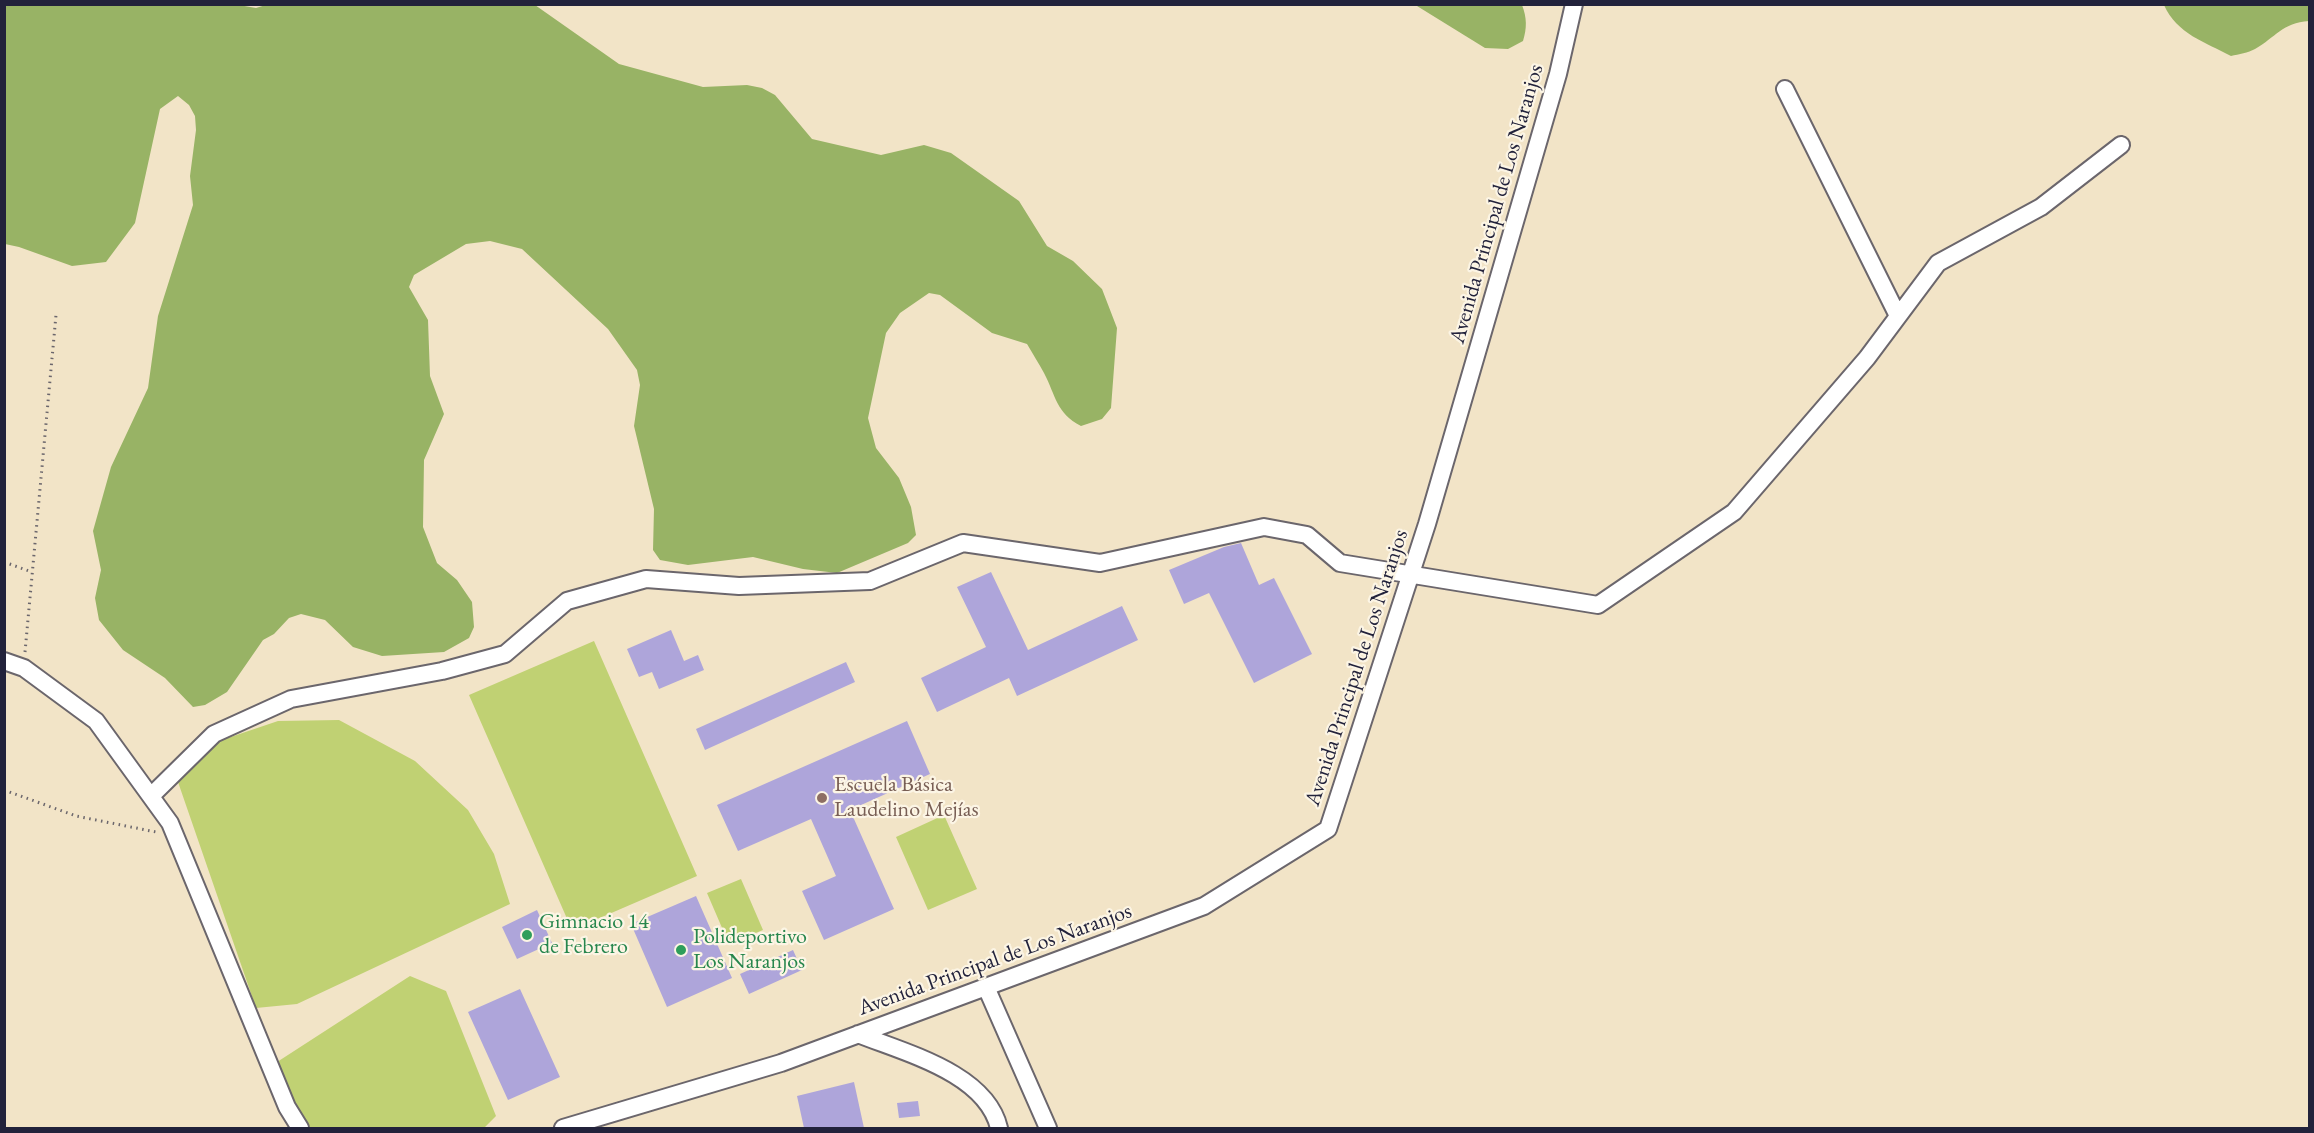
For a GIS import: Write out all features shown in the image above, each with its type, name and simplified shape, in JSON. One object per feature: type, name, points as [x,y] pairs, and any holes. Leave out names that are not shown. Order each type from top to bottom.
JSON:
[{"type":"street","name":"Avenida Principal de Los Naranjos","points":[[563,1128],[781,1063],[1204,906],[1328,829],[1427,524],[1558,74],[1574,4]]},
{"type":"street","points":[[1785,89],[1898,316]]},
{"type":"street","points":[[151,796],[214,734],[291,699],[442,671],[505,654],[567,601],[646,579],[740,586],[870,581],[963,543],[1100,563],[1264,527],[1307,535],[1340,563],[1598,605],[1734,512],[1867,358],[1938,263],[2041,207],[2121,145]]},
{"type":"street","points":[[4,661],[24,668],[96,721],[170,823],[287,1107],[300,1128]]},
{"type":"street","points":[[986,987],[1048,1128]]},
{"type":"street","points":[[858,1034],[950,1071],[989,1103],[997,1118],[999,1128]]},
{"type":"path","points":[[24,668],[56,315]]},
{"type":"path","points":[[4,562],[32,572]]},
{"type":"path","points":[[4,790],[76,816],[175,836]]},
{"type":"green space","points":[[233,4],[256,8],[269,4],[535,5],[619,64],[703,87],[747,85],[762,88],[775,95],[812,139],[881,155],[924,145],[951,153],[1019,201],[1047,246],[1073,261],[1102,289],[1117,328],[1111,408],[1102,419],[1081,426],[1073,421],[1061,410],[1044,373],[1027,344],[992,333],[940,295],[929,293],[900,313],[886,333],[868,418],[876,448],[899,478],[911,507],[916,535],[908,543],[837,573],[803,569],[753,557],[688,565],[660,560],[653,550],[654,509],[634,426],[640,385],[637,370],[608,329],[522,249],[490,241],[466,244],[414,275],[409,287],[428,320],[430,376],[444,414],[424,460],[423,527],[437,563],[457,580],[472,602],[474,627],[469,638],[444,652],[382,656],[353,647],[325,620],[301,614],[289,618],[274,634],[263,640],[227,692],[205,705],[193,707],[165,678],[123,650],[99,620],[95,598],[101,570],[93,531],[111,467],[148,388],[158,316],[193,205],[190,176],[196,130],[195,116],[189,105],[178,96],[160,109],[135,223],[106,262],[72,266],[5,244],[5,5]]},
{"type":"green space","points":[[1409,5],[1522,5],[1526,23],[1523,41],[1508,49],[1485,48],[1417,6]]},
{"type":"green space","points":[[2164,5],[2309,5],[2309,21],[2300,22],[2280,31],[2255,49],[2231,56],[2184,30],[2176,23]]},
{"type":"green space","points":[[594,641],[697,876],[572,930],[469,695]]},
{"type":"green space","points":[[339,720],[415,761],[468,810],[494,854],[510,904],[297,1004],[256,1008],[178,782],[210,744],[278,721]]},
{"type":"green space","points":[[944,815],[977,889],[928,910],[896,837]]},
{"type":"green space","points":[[741,879],[763,930],[729,944],[707,893]]},
{"type":"green space","points":[[410,976],[446,991],[496,1116],[484,1128],[308,1128],[301,1124],[274,1064]]},
{"type":"building","points":[[1241,543],[1259,585],[1274,578],[1312,654],[1254,683],[1209,593],[1184,604],[1169,570],[1224,547]]},
{"type":"building","points":[[991,572],[1028,650],[1122,606],[1138,640],[1017,696],[1009,678],[937,712],[921,678],[986,647],[957,587]]},
{"type":"building","points":[[671,630],[684,661],[698,655],[704,670],[659,689],[652,672],[639,677],[627,649]]},
{"type":"building","points":[[846,662],[855,682],[705,750],[696,729]]},
{"type":"building","points":[[907,721],[930,774],[850,810],[894,909],[824,940],[802,891],[836,876],[811,819],[738,851],[717,805]]},
{"type":"building","points":[[696,896],[732,978],[667,1007],[631,924]]},
{"type":"building","name":"Gimnacio 14 de Febrero","points":[[537,910],[552,943],[517,959],[502,927]]},
{"type":"building","points":[[793,950],[802,970],[749,994],[740,974]]},
{"type":"building","points":[[520,989],[560,1077],[508,1100],[468,1012]]},
{"type":"building","points":[[854,1082],[864,1128],[804,1128],[797,1096]]},
{"type":"building","points":[[918,1101],[920,1116],[899,1118],[897,1103]]},
{"type":"place","name":"Escuela Básica Laudelino Mejías","points":[[822,798]]},
{"type":"place","name":"Gimnacio 14 de Febrero","points":[[527,935]]},
{"type":"place","name":"Polideportivo Los Naranjos","points":[[681,950]]}]
